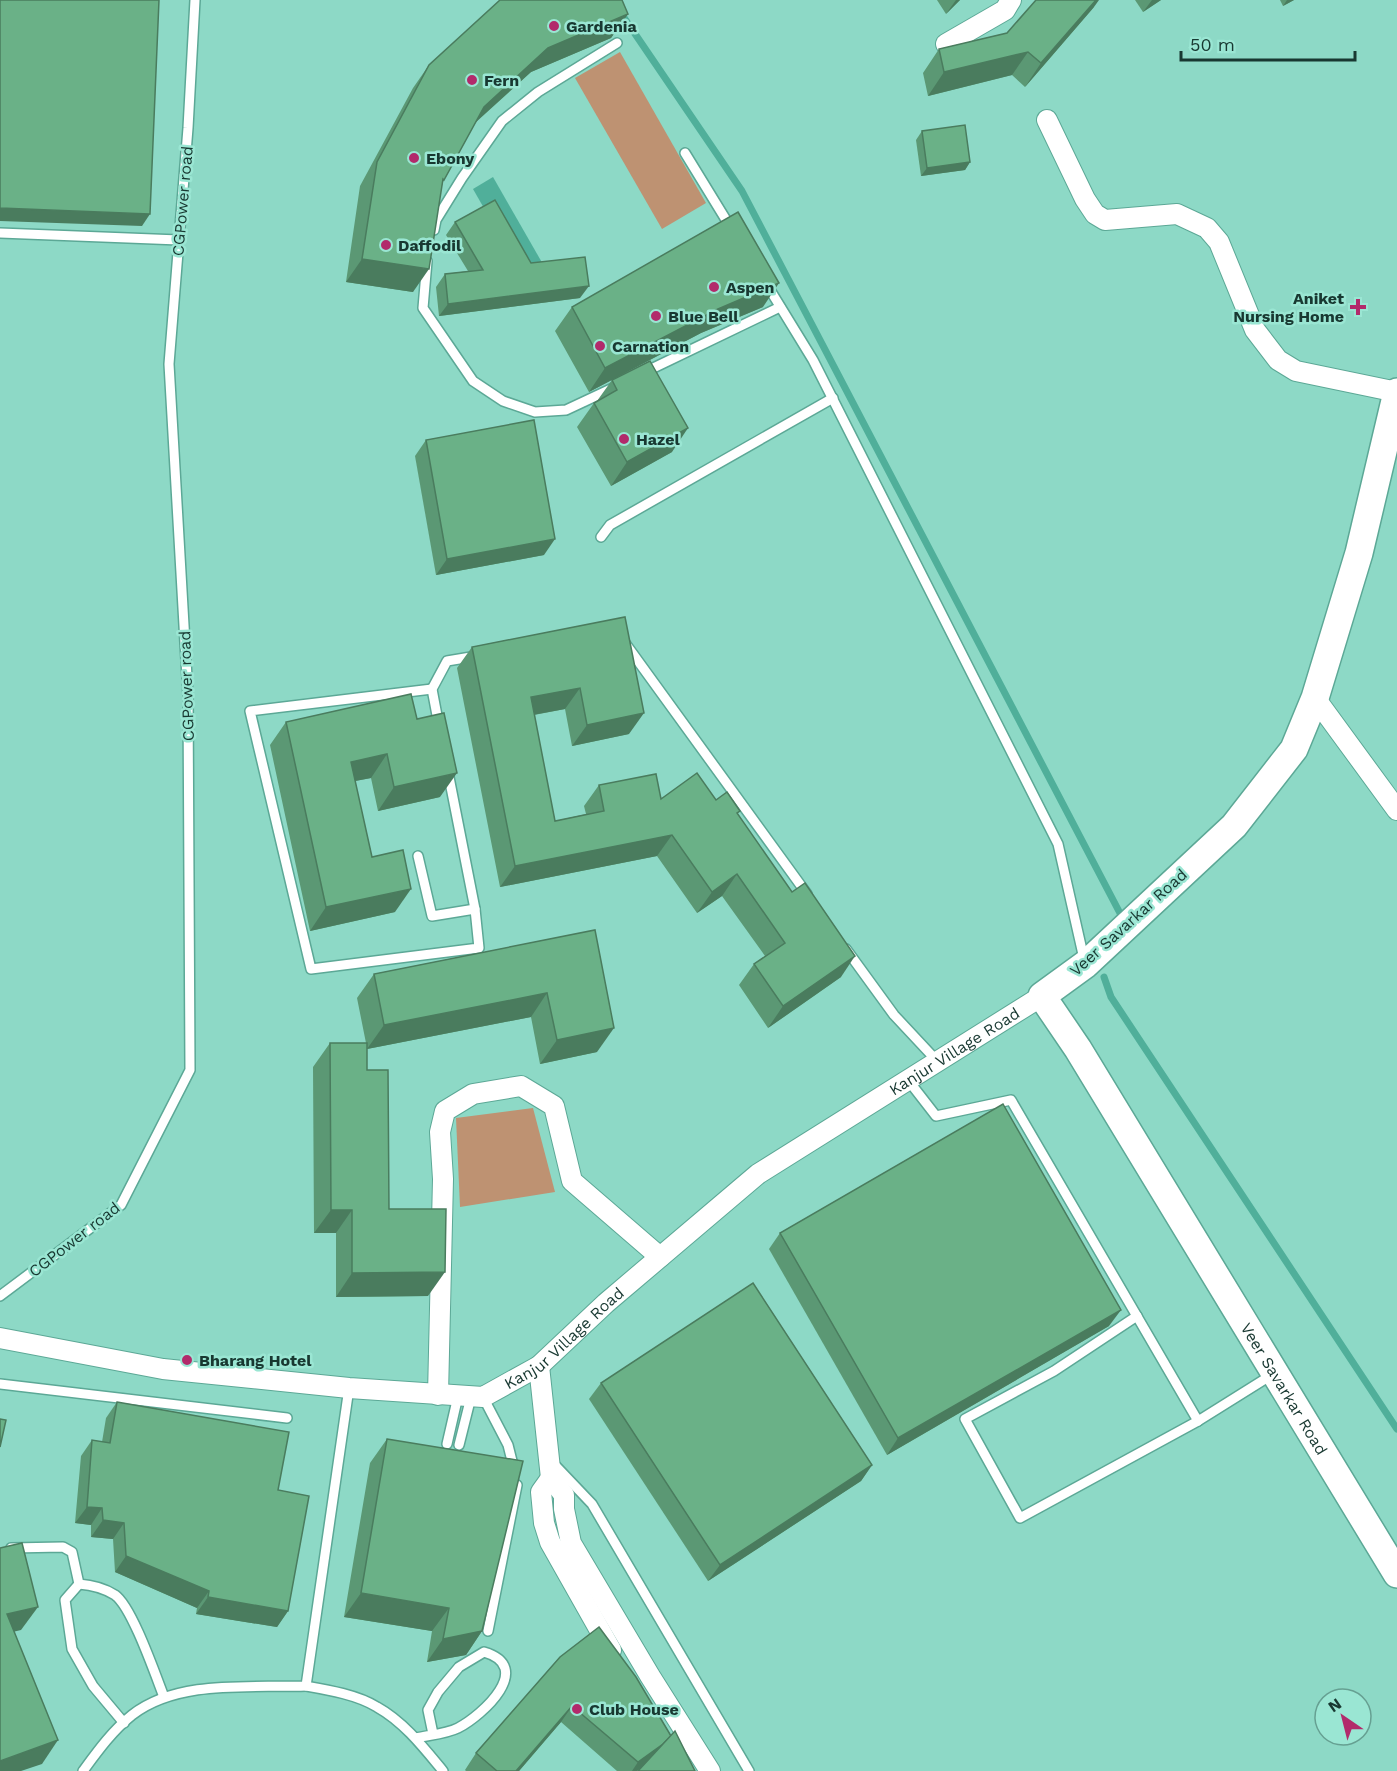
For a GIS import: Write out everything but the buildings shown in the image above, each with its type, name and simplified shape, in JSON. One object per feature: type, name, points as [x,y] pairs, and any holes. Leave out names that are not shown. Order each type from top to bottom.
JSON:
[{"type":"street","points":[[946,44],[1005,9],[1011,0]]},
{"type":"street","points":[[1047,120],[1085,200],[1095,214],[1105,220],[1177,214],[1207,228],[1219,242],[1255,330],[1278,360],[1296,371],[1397,392]]},
{"type":"street","name":"Veer Savarkar Road","points":[[1397,392],[1359,553],[1315,698],[1294,749],[1234,826],[1046,1003],[1073,1040],[1397,1574]]},
{"type":"street","points":[[1315,698],[1396,806]]},
{"type":"street","name":"Kanjur Village Road","points":[[471,1397],[539,1366],[606,1303],[759,1174],[937,1062],[1046,1003]]},
{"type":"street","points":[[438,1395],[443,1179],[440,1132],[445,1111],[473,1094],[520,1086],[554,1106],[572,1181],[660,1257]]},
{"type":"street","points":[[0,1338],[163,1369],[349,1388],[471,1397]]},
{"type":"street","points":[[539,1366],[550,1469],[564,1495],[564,1509],[571,1543],[635,1676]]},
{"type":"street","points":[[550,1469],[541,1492],[544,1523],[550,1542],[635,1676],[710,1771]]},
{"type":"lane","name":"CGPower road","points":[[0,1296],[121,1205],[190,1070],[188,695],[169,364],[188,128],[195,0]]},
{"type":"lane","points":[[431,243],[436,220],[502,121],[538,92],[617,43]]},
{"type":"lane","points":[[685,153],[738,239]]},
{"type":"lane","points":[[0,233],[179,240]]},
{"type":"lane","points":[[429,255],[423,308],[473,381],[503,400],[535,412],[567,410],[620,384]]},
{"type":"lane","points":[[762,278],[813,360],[833,398],[1058,844],[1086,964]]},
{"type":"lane","points":[[641,374],[780,307]]},
{"type":"lane","points":[[601,537],[610,525],[833,398]]},
{"type":"lane","points":[[622,638],[810,899]]},
{"type":"lane","points":[[441,735],[432,688],[447,661],[492,653]]},
{"type":"lane","points":[[432,688],[250,711],[311,969],[479,948],[475,909],[445,758]]},
{"type":"lane","points":[[418,856],[432,916],[475,909]]},
{"type":"lane","points":[[838,938],[894,1015],[937,1062]]},
{"type":"lane","points":[[908,1080],[936,1116],[1011,1100],[1198,1421]]},
{"type":"lane","points":[[1137,1316],[1054,1371],[965,1419],[1020,1518],[1198,1421],[1275,1373]]},
{"type":"lane","points":[[0,1384],[287,1418]]},
{"type":"lane","points":[[306,1686],[349,1388]]},
{"type":"lane","points":[[447,1444],[471,1397]]},
{"type":"lane","points":[[459,1445],[471,1397]]},
{"type":"lane","points":[[471,1397],[508,1445],[518,1483],[488,1631]]},
{"type":"lane","points":[[550,1469],[592,1504],[749,1771]]},
{"type":"lane","points":[[6,1548],[63,1547],[72,1552],[79,1584]]},
{"type":"lane","points":[[79,1584],[95,1586],[116,1596],[126,1608],[164,1696]]},
{"type":"lane","points":[[79,1584],[64,1600],[72,1649],[93,1686],[124,1723]]},
{"type":"lane","points":[[416,1738],[457,1729],[487,1709],[505,1684],[504,1667],[496,1656],[484,1652],[459,1666],[438,1692],[428,1710],[433,1734]]},
{"type":"lane","points":[[83,1771],[106,1741],[132,1715],[164,1696],[227,1686],[261,1688],[306,1686],[333,1690],[377,1706],[416,1738],[443,1771]]},
{"type":"shaded area","points":[[620,52],[706,203],[662,229],[575,78]]},
{"type":"shaded area","points":[[493,177],[548,273],[523,276],[473,189]]},
{"type":"shaded area","points":[[533,1108],[555,1192],[460,1207],[456,1118]]},
{"type":"waterway","points":[[612,0],[742,191],[1122,917]]},
{"type":"waterway","points":[[1104,977],[1111,997],[1397,1429]]},
{"type":"place","name":"Gardenia","points":[[554,26]]},
{"type":"place","name":"Fern","points":[[472,80]]},
{"type":"place","name":"Ebony","points":[[414,158]]},
{"type":"place","name":"Daffodil","points":[[386,245]]},
{"type":"place","name":"Aspen","points":[[714,287]]},
{"type":"place","name":"Aniket Nursing Home","points":[[1358,307]]},
{"type":"place","name":"Blue Bell","points":[[656,316]]},
{"type":"place","name":"Carnation","points":[[600,346]]},
{"type":"place","name":"Hazel","points":[[624,439]]},
{"type":"place","name":"Bharang Hotel","points":[[187,1360]]},
{"type":"place","name":"Club House","points":[[577,1709]]}]
